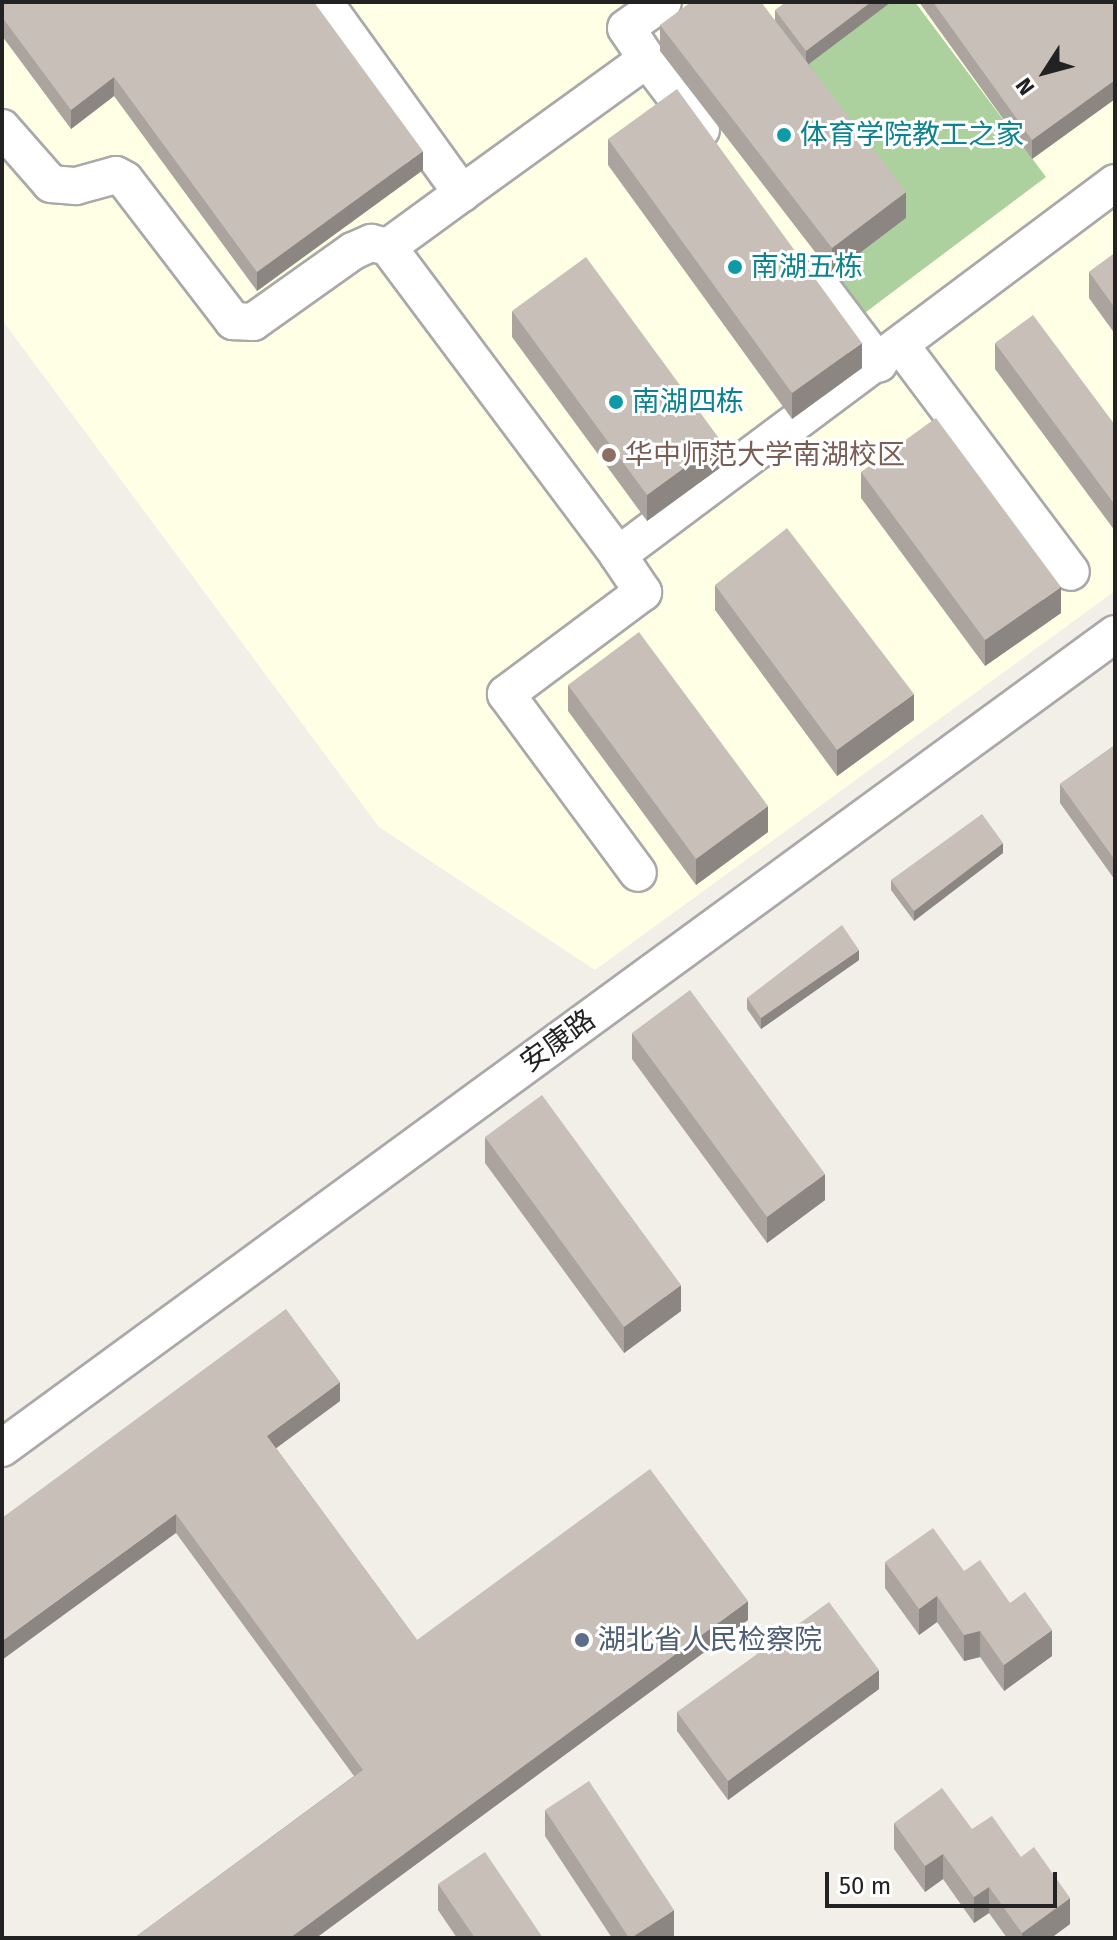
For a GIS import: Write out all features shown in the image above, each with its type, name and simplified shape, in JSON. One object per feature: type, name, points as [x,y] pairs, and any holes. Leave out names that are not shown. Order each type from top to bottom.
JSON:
[{"type":"street","points":[[324,2],[462,193]]},
{"type":"street","points":[[663,2],[626,28],[725,161]]},
{"type":"street","points":[[388,247],[647,59]]},
{"type":"street","points":[[2,128],[51,184],[76,186],[116,175],[125,180],[233,321],[253,322],[353,251],[371,243],[388,247],[643,592],[506,694],[638,873]]},
{"type":"street","points":[[618,555],[890,356],[1115,183]]},
{"type":"street","points":[[792,250],[890,356],[1071,572]]},
{"type":"street","name":"安康路","points":[[2,1448],[1115,634]]},
{"type":"shaded area","name":"华中师范大学南湖校区","points":[[2,2],[1115,2],[1115,591],[595,970],[379,827],[2,320]]},
{"type":"green space","points":[[891,2],[915,2],[1046,177],[862,315],[832,274],[906,218],[775,25]]},
{"type":"building","points":[[2,2],[314,2],[423,151],[257,272],[114,77],[71,110],[2,17]]},
{"type":"building","name":"体育学院教工之家","points":[[691,2],[761,2],[906,192],[832,248],[660,25]]},
{"type":"building","points":[[786,2],[871,2],[806,51],[775,10]]},
{"type":"building","points":[[933,2],[1115,2],[1115,80],[1032,140]]},
{"type":"building","name":"南湖五栋","points":[[677,89],[862,343],[792,393],[608,139]]},
{"type":"building","points":[[1115,253],[1115,308],[1089,272]]},
{"type":"building","name":"南湖四栋","points":[[586,257],[721,441],[647,495],[512,311]]},
{"type":"building","points":[[1033,315],[1115,425],[1115,505],[995,343]]},
{"type":"building","points":[[936,418],[1061,587],[985,640],[861,472]]},
{"type":"building","points":[[787,528],[914,694],[837,750],[715,585]]},
{"type":"building","points":[[639,632],[768,806],[696,859],[568,685]]},
{"type":"building","points":[[1115,745],[1115,860],[1060,784]]},
{"type":"building","points":[[982,814],[1003,843],[914,911],[891,880]]},
{"type":"building","points":[[842,925],[859,950],[761,1018],[747,998]]},
{"type":"building","points":[[690,990],[825,1174],[767,1217],[632,1033]]},
{"type":"building","points":[[542,1095],[681,1285],[624,1327],[485,1137]]},
{"type":"building","name":"湖北省人民检察院","points":[[286,1309],[340,1382],[267,1436],[417,1640],[650,1469],[748,1601],[290,1938],[134,1938],[363,1770],[176,1514],[2,1641],[2,1518]]},
{"type":"building","points":[[933,1528],[964,1571],[980,1560],[1010,1603],[1025,1592],[1052,1630],[1004,1665],[980,1631],[964,1635],[937,1596],[919,1609],[885,1562]]},
{"type":"building","points":[[829,1602],[879,1670],[728,1781],[677,1712]]},
{"type":"building","points":[[589,1781],[674,1910],[631,1938],[545,1810]]},
{"type":"building","points":[[942,1788],[972,1829],[992,1816],[1021,1857],[1034,1847],[1070,1898],[1022,1933],[989,1887],[974,1897],[943,1854],[925,1866],[894,1823]]},
{"type":"building","points":[[485,1852],[543,1938],[475,1938],[438,1884]]},
{"type":"place","name":"体育学院教工之家","points":[[784,135]]},
{"type":"place","name":"南湖五栋","points":[[735,267]]},
{"type":"place","name":"南湖四栋","points":[[616,402]]},
{"type":"place","name":"华中师范大学南湖校区","points":[[609,455]]},
{"type":"place","name":"湖北省人民检察院","points":[[582,1640]]}]
